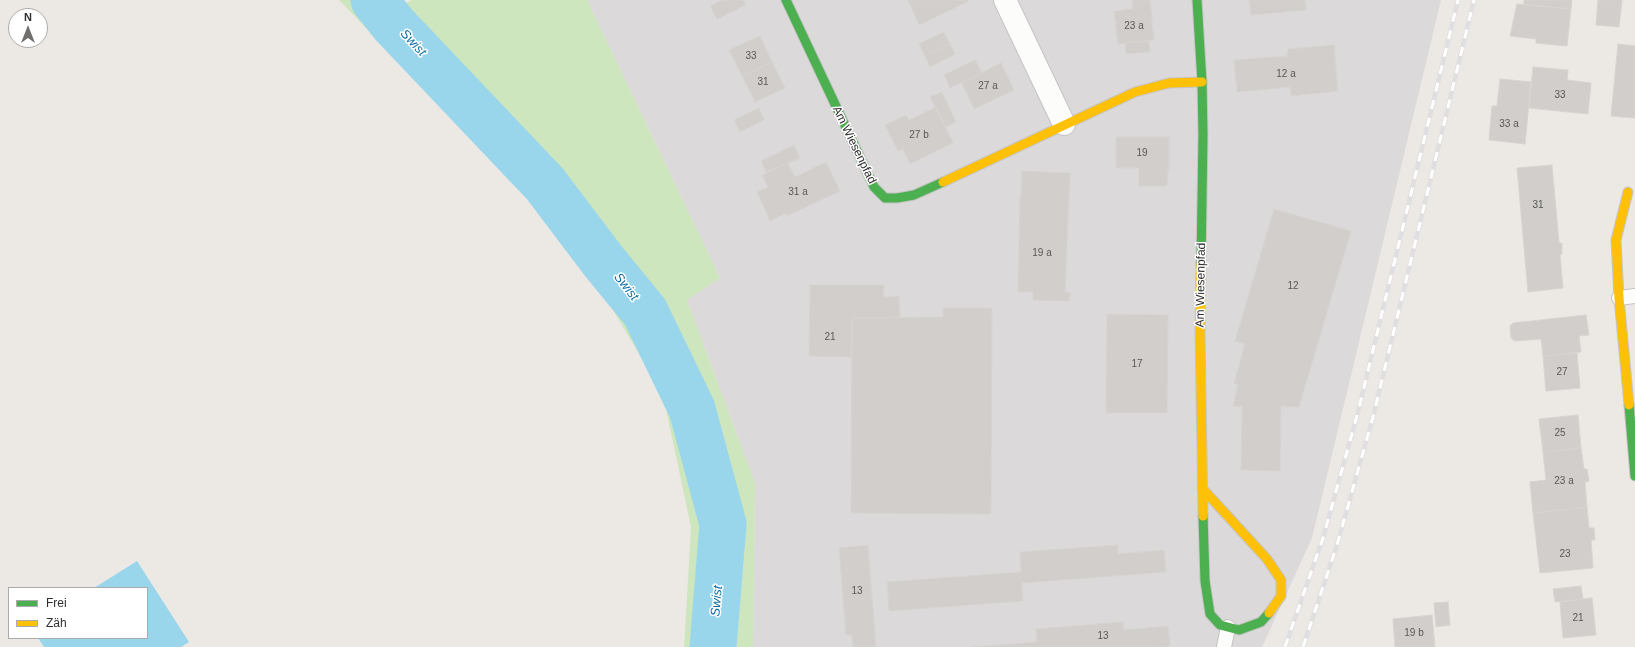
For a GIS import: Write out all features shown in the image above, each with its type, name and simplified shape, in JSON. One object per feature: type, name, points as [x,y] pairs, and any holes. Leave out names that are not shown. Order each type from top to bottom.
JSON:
[{"type":"street","name":"Am Wiesenpfad","points":[[786,0],[874,187],[885,198],[898,198],[914,195],[1135,92],[1169,83],[1202,82]]},
{"type":"street","points":[[1005,0],[1064,124]]},
{"type":"street","name":"Am Wiesenpfad","points":[[1197,0],[1202,82],[1200,330],[1205,581],[1210,614],[1220,625],[1228,627]]},
{"type":"street","points":[[1628,192],[1616,240],[1619,298],[1635,476]]},
{"type":"street","points":[[1202,488],[1267,559],[1281,580],[1281,596],[1276,605],[1261,622],[1239,630],[1228,627]]},
{"type":"lane","points":[[1619,298],[1635,296]]},
{"type":"lane","points":[[1224,647],[1228,627]]},
{"type":"shaded area","points":[[587,0],[1441,0],[1312,538],[1262,647],[753,647],[755,483],[687,300],[720,278]]},
{"type":"green space","points":[[339,0],[402,0],[404,4],[412,0],[587,0],[720,278],[687,300],[755,483],[753,647],[684,647],[691,527],[663,395],[576,247]]},
{"type":"water","points":[[137,561],[189,642],[181,647],[44,647],[39,639],[148,639],[148,587],[96,587]]},
{"type":"building","points":[[722,0],[743,0],[746,5],[717,19],[710,6]]},
{"type":"building","points":[[908,0],[968,0],[969,1],[919,25]]},
{"type":"building","points":[[1132,0],[1150,0],[1154,40],[1118,44],[1114,11],[1133,9]]},
{"type":"building","points":[[1249,0],[1305,0],[1306,10],[1251,15]]},
{"type":"building","points":[[1524,0],[1572,0],[1571,9],[1524,4]]},
{"type":"building","points":[[1598,0],[1622,0],[1619,27],[1596,25]]},
{"type":"building","points":[[1517,4],[1571,9],[1567,46],[1536,43],[1536,39],[1510,36]]},
{"type":"building","points":[[944,32],[950,44],[925,56],[919,44]]},
{"type":"building","points":[[760,36],[772,62],[742,76],[729,50]]},
{"type":"building","points":[[1149,41],[1150,52],[1126,54],[1125,43]]},
{"type":"building","points":[[950,44],[955,54],[930,67],[925,56]]},
{"type":"building","points":[[1618,44],[1635,46],[1635,118],[1611,116]]},
{"type":"building","points":[[1334,45],[1338,91],[1291,96],[1290,87],[1237,92],[1234,60],[1287,56],[1288,49]]},
{"type":"building","points":[[975,60],[982,73],[950,88],[944,75]]},
{"type":"building","points":[[772,62],[785,88],[755,102],[742,76]]},
{"type":"building","points":[[1001,63],[1014,90],[974,109],[962,83]]},
{"type":"building","points":[[1533,67],[1568,70],[1567,80],[1591,83],[1588,114],[1529,108]]},
{"type":"building","points":[[1500,79],[1531,82],[1525,144],[1489,140],[1492,106],[1497,106]]},
{"type":"building","points":[[942,92],[956,122],[945,127],[930,97]]},
{"type":"building","points":[[936,107],[953,143],[910,164],[903,149],[898,151],[885,125],[906,115],[909,120]]},
{"type":"building","points":[[759,108],[764,120],[740,132],[734,120]]},
{"type":"building","points":[[1116,137],[1169,137],[1169,170],[1167,186],[1139,186],[1139,168],[1116,168]]},
{"type":"building","points":[[794,145],[800,158],[766,172],[761,161]]},
{"type":"building","points":[[826,162],[840,191],[787,216],[786,213],[770,221],[757,192],[768,187],[762,175],[788,163],[795,177]]},
{"type":"building","points":[[1552,165],[1559,243],[1562,243],[1562,254],[1560,255],[1563,288],[1528,292],[1517,168]]},
{"type":"building","points":[[1022,171],[1070,173],[1065,292],[1071,293],[1069,301],[1033,300],[1033,292],[1018,292]]},
{"type":"building","points":[[1274,209],[1351,231],[1299,407],[1281,406],[1280,471],[1241,470],[1242,407],[1233,406],[1238,385],[1234,383],[1245,344],[1235,341]]},
{"type":"building","points":[[810,285],[884,285],[883,297],[899,296],[900,317],[852,318],[851,357],[809,356]]},
{"type":"building","points":[[943,308],[992,308],[991,514],[851,513],[852,318],[943,317]]},
{"type":"building","points":[[1107,314],[1168,315],[1167,413],[1106,413]]},
{"type":"building","points":[[1586,315],[1589,335],[1579,336],[1581,352],[1543,356],[1541,339],[1515,341],[1511,338],[1510,326],[1513,323]]},
{"type":"building","points":[[1577,353],[1580,388],[1546,391],[1543,356]]},
{"type":"building","points":[[1578,415],[1581,448],[1543,452],[1539,419]]},
{"type":"building","points":[[1581,448],[1584,469],[1587,469],[1589,481],[1585,482],[1587,507],[1533,513],[1530,482],[1546,480],[1543,452]]},
{"type":"building","points":[[1587,507],[1589,528],[1594,528],[1595,540],[1591,540],[1593,568],[1540,573],[1533,513]]},
{"type":"building","points":[[868,545],[876,647],[853,647],[852,635],[846,635],[839,548]]},
{"type":"building","points":[[1118,545],[1118,554],[1164,550],[1166,572],[1022,583],[1023,601],[889,611],[887,582],[1021,572],[1020,552]]},
{"type":"building","points":[[1581,586],[1583,599],[1555,602],[1553,589]]},
{"type":"building","points":[[1592,598],[1596,635],[1563,638],[1560,602]]},
{"type":"building","points":[[1448,602],[1450,625],[1436,627],[1434,603]]},
{"type":"building","points":[[1432,615],[1435,647],[1395,647],[1393,619]]},
{"type":"building","points":[[1123,622],[1124,630],[1168,626],[1170,646],[972,647],[1037,642],[1036,629]]},
{"type":"waterway","name":"Swist","points":[[374,0],[394,25],[545,184],[604,262],[645,312],[692,409],[723,524],[713,647]]},
{"type":"railway","points":[[1285,647],[1323,538],[1358,412],[1458,0]]},
{"type":"railway","points":[[1303,647],[1337,545],[1373,417],[1474,0]]},
{"type":"traffic: fast","points":[[786,0],[874,187],[885,198],[897,198],[914,195],[943,182]]},
{"type":"traffic: fast","points":[[1197,0],[1202,82],[1203,135],[1201,264]]},
{"type":"traffic: fast","points":[[1629,405],[1635,476]]},
{"type":"traffic: fast","points":[[1203,516],[1205,581],[1210,614],[1220,625],[1239,630],[1261,622],[1269,613]]},
{"type":"traffic: slow","points":[[943,182],[1135,92],[1169,83],[1202,82]]},
{"type":"traffic: slow","points":[[1628,192],[1616,240],[1619,298],[1629,405]]},
{"type":"traffic: slow","points":[[1201,264],[1200,330],[1203,516]]},
{"type":"traffic: slow","points":[[1202,488],[1267,559],[1281,580],[1281,596],[1269,613]]}]
